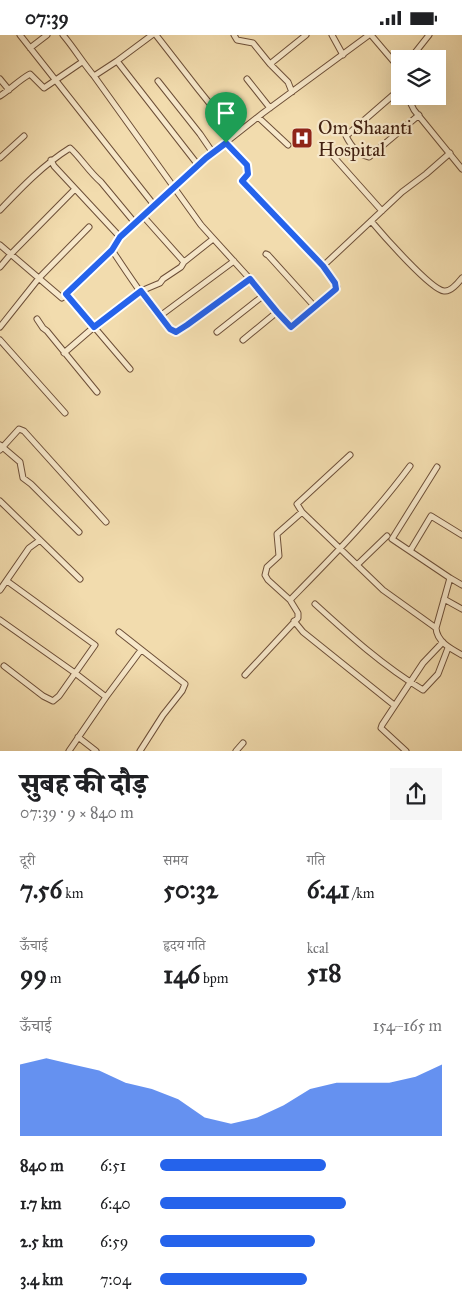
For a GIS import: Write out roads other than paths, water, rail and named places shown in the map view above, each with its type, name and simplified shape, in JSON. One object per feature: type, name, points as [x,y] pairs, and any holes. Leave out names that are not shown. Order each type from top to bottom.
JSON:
[{"type":"street","points":[[20,35],[154,205]]},
{"type":"street","points":[[30,48],[47,35]]},
{"type":"street","points":[[63,35],[201,225],[291,327],[336,289],[335,283],[323,266],[242,181],[248,174],[247,165],[226,143]]},
{"type":"street","points":[[94,76],[152,35]]},
{"type":"street","points":[[156,35],[235,135]]},
{"type":"street","points":[[234,35],[238,40],[253,43],[288,82],[292,91]]},
{"type":"street","points":[[270,64],[306,35]]},
{"type":"street","points":[[332,35],[343,55]]},
{"type":"street","points":[[0,245],[62,298],[112,250],[120,237],[198,165],[292,91],[370,35],[391,59]]},
{"type":"street","points":[[417,50],[428,35]]},
{"type":"street","points":[[117,61],[198,165]]},
{"type":"street","points":[[0,96],[30,74],[44,88],[82,62]]},
{"type":"street","points":[[0,79],[9,90]]},
{"type":"street","points":[[247,79],[270,108]]},
{"type":"street","points":[[158,81],[200,134],[212,153]]},
{"type":"street","points":[[391,97],[346,137],[362,155],[369,157],[419,115]]},
{"type":"street","points":[[413,105],[462,169]]},
{"type":"street","points":[[258,117],[288,145]]},
{"type":"street","points":[[0,158],[24,136]]},
{"type":"street","points":[[0,210],[51,160],[70,148],[79,156],[135,223]]},
{"type":"street","points":[[323,266],[402,192],[450,153]]},
{"type":"street","points":[[333,156],[382,211]]},
{"type":"street","points":[[457,163],[462,158]]},
{"type":"street","points":[[51,160],[54,166],[120,237]]},
{"type":"street","points":[[0,267],[11,253],[75,189]]},
{"type":"street","points":[[143,216],[184,262]]},
{"type":"street","points":[[371,221],[428,281],[442,291],[448,291],[462,278]]},
{"type":"street","points":[[0,327],[39,278],[89,227]]},
{"type":"street","points":[[64,353],[141,291],[160,283],[214,239]]},
{"type":"street","points":[[112,250],[170,329],[176,332],[250,279]]},
{"type":"street","points":[[266,254],[315,307]]},
{"type":"street","points":[[160,316],[234,261]]},
{"type":"street","points":[[66,294],[130,369]]},
{"type":"street","points":[[217,331],[264,295]]},
{"type":"street","points":[[243,340],[277,312]]},
{"type":"street","points":[[37,319],[97,393]]},
{"type":"street","points":[[0,340],[66,413]]},
{"type":"street","points":[[79,532],[23,478],[20,462],[1,447],[19,429],[24,431],[106,522]]},
{"type":"street","points":[[350,455],[297,504],[302,512],[383,590],[436,628]]},
{"type":"street","points":[[290,600],[340,549],[390,493],[410,466]]},
{"type":"street","points":[[437,467],[392,539],[450,579],[462,585]]},
{"type":"street","points":[[0,501],[80,579]]},
{"type":"street","points":[[245,675],[298,618],[298,613],[290,600],[265,575],[267,567],[279,556],[277,533],[302,512]]},
{"type":"street","points":[[410,551],[430,516],[462,535]]},
{"type":"street","points":[[357,565],[387,536]]},
{"type":"street","points":[[0,590],[29,548],[40,540]]},
{"type":"street","points":[[450,579],[436,628],[436,635],[448,648],[462,655]]},
{"type":"street","points":[[4,667],[53,701],[95,645],[7,581]]},
{"type":"street","points":[[444,599],[462,609]]},
{"type":"street","points":[[315,604],[368,651],[423,690],[438,674],[448,648]]},
{"type":"street","points":[[0,620],[106,697]]},
{"type":"street","points":[[294,621],[303,632],[394,705]]},
{"type":"street","points":[[119,633],[186,684],[140,751]]},
{"type":"street","points":[[406,751],[381,728],[382,725],[423,663],[443,642]]},
{"type":"street","points":[[69,751],[141,650]]},
{"type":"street","points":[[78,737],[96,751]]},
{"type":"street","points":[[236,751],[244,743]]},
{"type":"place","name":"Om Shaanti Hospital","points":[[302,138]]}]
